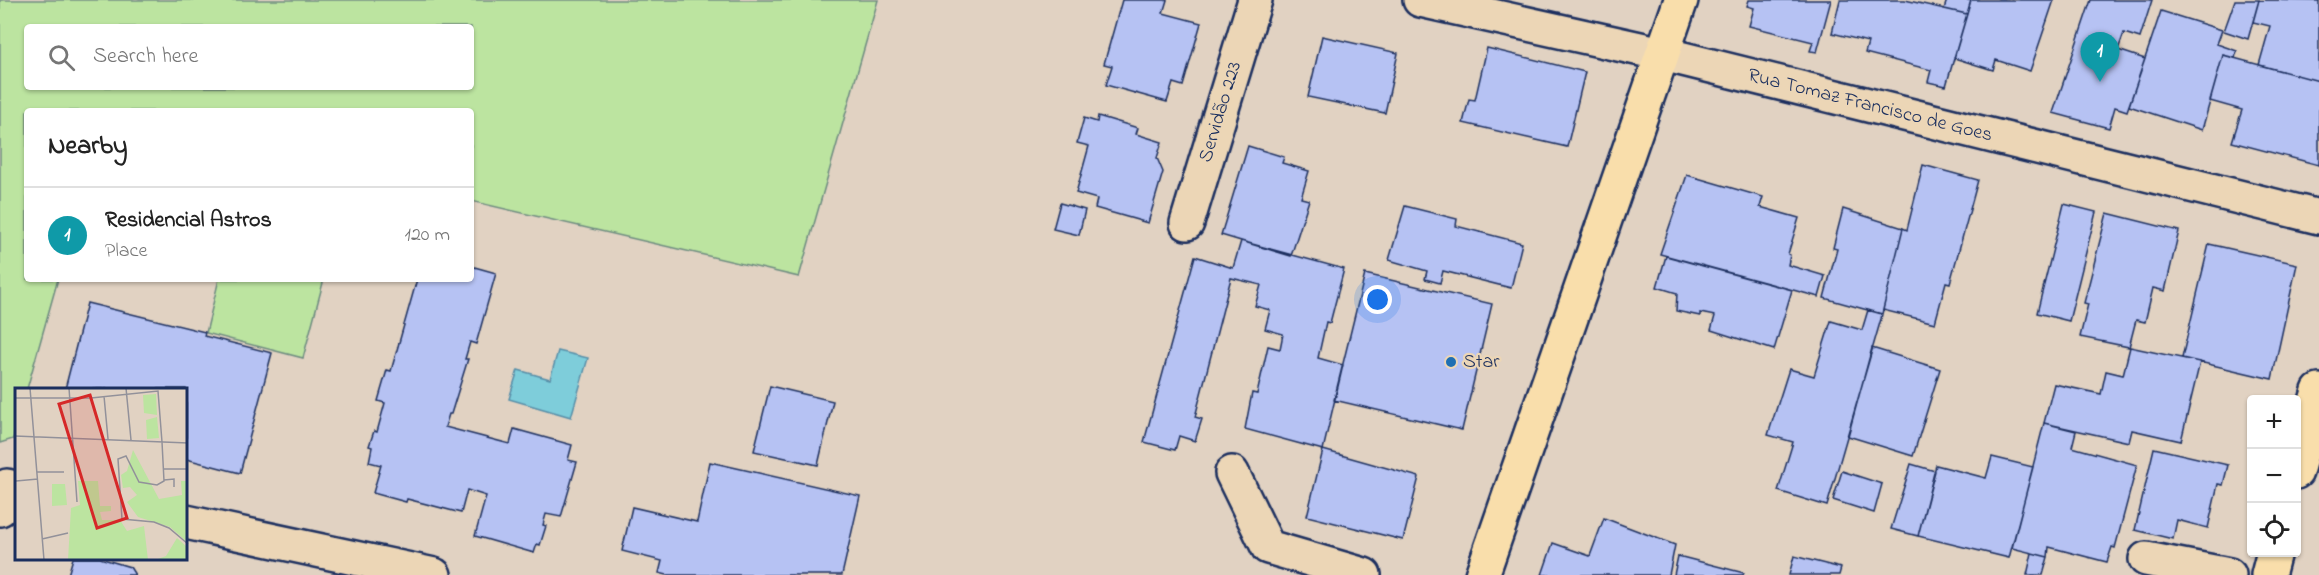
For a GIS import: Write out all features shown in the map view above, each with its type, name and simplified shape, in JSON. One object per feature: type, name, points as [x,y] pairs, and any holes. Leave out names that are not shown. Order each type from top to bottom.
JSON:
[{"type":"main road","points":[[1482,575],[1681,0]]},
{"type":"main road","points":[[2301,454],[2319,391]]},
{"type":"main road","points":[[2268,575],[2273,557]]},
{"type":"street","name":"Servidão 223","points":[[1187,224],[1255,0]]},
{"type":"street","name":"Rua Tomaz Francisco de Goes","points":[[1420,0],[1663,54],[2319,217]]},
{"type":"street","points":[[1232,473],[1268,547],[1364,575]]},
{"type":"street","points":[[0,509],[7,486],[15,488]]},
{"type":"street","points":[[188,522],[434,575]]},
{"type":"street","points":[[2146,559],[2229,575]]},
{"type":"green space","points":[[0,0],[878,0],[799,277],[474,202],[474,108],[24,108],[24,282],[57,282],[27,388],[15,388],[13,439],[0,443]]},
{"type":"green space","points":[[218,282],[323,282],[303,358],[206,333]]},
{"type":"water","points":[[558,351],[588,358],[571,417],[509,399],[518,370],[550,379]]},
{"type":"building","points":[[1122,0],[1167,0],[1163,13],[1201,23],[1183,86],[1173,83],[1167,102],[1106,85],[1112,66],[1104,64]]},
{"type":"building","points":[[1749,0],[1831,0],[1817,52],[1810,51],[1813,42],[1749,26],[1754,8],[1747,6]]},
{"type":"building","points":[[1840,0],[1905,0],[1967,14],[1946,86],[1928,82],[1931,70],[1865,53],[1868,42],[1832,33]]},
{"type":"building","points":[[1947,0],[1971,0],[1967,14],[1944,9]]},
{"type":"building","points":[[1971,0],[2054,0],[2030,71],[1996,60],[1993,70],[1954,58]]},
{"type":"building","points":[[2091,0],[2152,0],[2140,38],[2124,33],[2118,50],[2145,59],[2127,111],[2115,107],[2109,128],[2053,113]]},
{"type":"building","points":[[2235,0],[2259,0],[2248,39],[2224,31]]},
{"type":"building","points":[[2259,0],[2319,1],[2319,81],[2259,65],[2270,26],[2253,22]]},
{"type":"building","points":[[2161,11],[2222,30],[2217,44],[2237,51],[2235,58],[2223,55],[2202,130],[2129,106]]},
{"type":"building","points":[[1322,36],[1398,53],[1385,113],[1308,97]]},
{"type":"building","points":[[1487,48],[1585,72],[1567,147],[1463,123],[1469,99],[1475,100]]},
{"type":"building","points":[[2223,55],[2319,81],[2319,165],[2232,142],[2242,110],[2210,101]]},
{"type":"building","points":[[1098,116],[1138,128],[1136,134],[1162,142],[1157,158],[1163,172],[1148,223],[1095,208],[1097,199],[1076,193],[1089,146],[1077,143],[1084,118],[1097,122]]},
{"type":"building","points":[[1248,146],[1284,157],[1282,163],[1309,171],[1301,198],[1309,200],[1291,256],[1221,235]]},
{"type":"building","points":[[1923,165],[1978,180],[1950,283],[1946,282],[1935,323],[1883,310],[1903,228],[1907,230]]},
{"type":"building","points":[[1687,175],[1763,197],[1760,207],[1799,218],[1788,254],[1790,255],[1788,265],[1825,276],[1819,297],[1660,254]]},
{"type":"building","points":[[1060,203],[1085,210],[1079,235],[1053,229]]},
{"type":"building","points":[[2064,204],[2096,212],[2069,321],[2037,313]]},
{"type":"building","points":[[1405,206],[1457,219],[1456,226],[1522,243],[1511,288],[1443,271],[1440,283],[1425,279],[1427,271],[1389,260]]},
{"type":"building","points":[[1843,209],[1903,228],[1882,314],[1824,298],[1837,249],[1833,248]]},
{"type":"building","points":[[2107,213],[2179,231],[2165,291],[2153,288],[2145,322],[2136,320],[2129,347],[2080,337],[2088,304],[2084,303]]},
{"type":"building","points":[[1241,241],[1344,269],[1330,323],[1326,322],[1318,358],[1343,365],[1323,450],[1245,429],[1252,393],[1257,394],[1268,346],[1280,349],[1283,334],[1265,329],[1270,310],[1255,306],[1261,285],[1231,278],[1195,417],[1202,419],[1195,441],[1179,436],[1175,450],[1144,442],[1195,256],[1233,268]]},
{"type":"building","points":[[2209,244],[2297,264],[2272,379],[2182,358]]},
{"type":"building","points":[[1666,256],[1792,290],[1774,350],[1711,330],[1715,316],[1700,313],[1700,316],[1676,311],[1677,293],[1657,287]]},
{"type":"building","points":[[474,267],[496,273],[476,344],[470,342],[465,359],[468,359],[445,427],[510,444],[514,429],[572,445],[568,460],[577,462],[561,517],[546,514],[543,525],[546,526],[540,545],[537,544],[534,553],[475,536],[486,496],[467,490],[461,513],[373,493],[381,465],[369,462],[372,447],[369,446],[374,431],[377,432],[385,403],[378,401],[387,370],[391,371],[416,282],[474,282]]},
{"type":"building","points":[[1365,274],[1492,304],[1462,430],[1334,400]]},
{"type":"building","points":[[87,303],[205,332],[204,336],[272,353],[240,473],[188,460],[188,388],[65,388]]},
{"type":"building","points":[[1868,310],[1882,314],[1881,319],[1827,506],[1778,491],[1793,442],[1768,435],[1789,369],[1814,376],[1831,321],[1862,330]]},
{"type":"building","points":[[2130,347],[2200,362],[2181,441],[2132,430],[2129,442],[2044,423],[2054,384],[2101,394],[2106,371],[2123,375]]},
{"type":"building","points":[[1872,348],[1940,369],[1913,456],[1848,436]]},
{"type":"building","points":[[770,386],[833,401],[818,465],[754,451]]},
{"type":"building","points":[[2044,423],[2076,431],[2072,447],[2137,465],[2115,548],[2112,547],[2107,562],[2049,547],[2048,557],[2012,548]]},
{"type":"building","points":[[2154,448],[2228,465],[2223,485],[2218,484],[2208,528],[2177,520],[2173,539],[2135,530]]},
{"type":"building","points":[[1323,450],[1419,477],[1403,540],[1307,516]]},
{"type":"building","points":[[1992,457],[2033,467],[2009,558],[1918,536],[1936,465],[1986,478]]},
{"type":"building","points":[[710,462],[860,496],[842,575],[667,575],[659,573],[662,561],[622,551],[632,507],[697,522]]},
{"type":"building","points":[[1911,464],[1935,471],[1918,536],[1891,529]]},
{"type":"building","points":[[1842,471],[1882,484],[1874,513],[1833,500]]},
{"type":"building","points":[[1604,518],[1675,545],[1669,575],[1542,575],[1553,543],[1590,556]]},
{"type":"building","points":[[2032,553],[2048,557],[2043,575],[2027,575]]},
{"type":"building","points":[[1678,556],[1744,573],[1743,575],[1674,575]]},
{"type":"building","points":[[1794,556],[1841,568],[1839,575],[1789,575]]},
{"type":"building","points":[[72,560],[107,560],[130,567],[135,575],[68,575]]},
{"type":"place","name":"Residencial Astros","points":[[2100,82]]},
{"type":"place","name":"Star","points":[[1451,362]]}]
